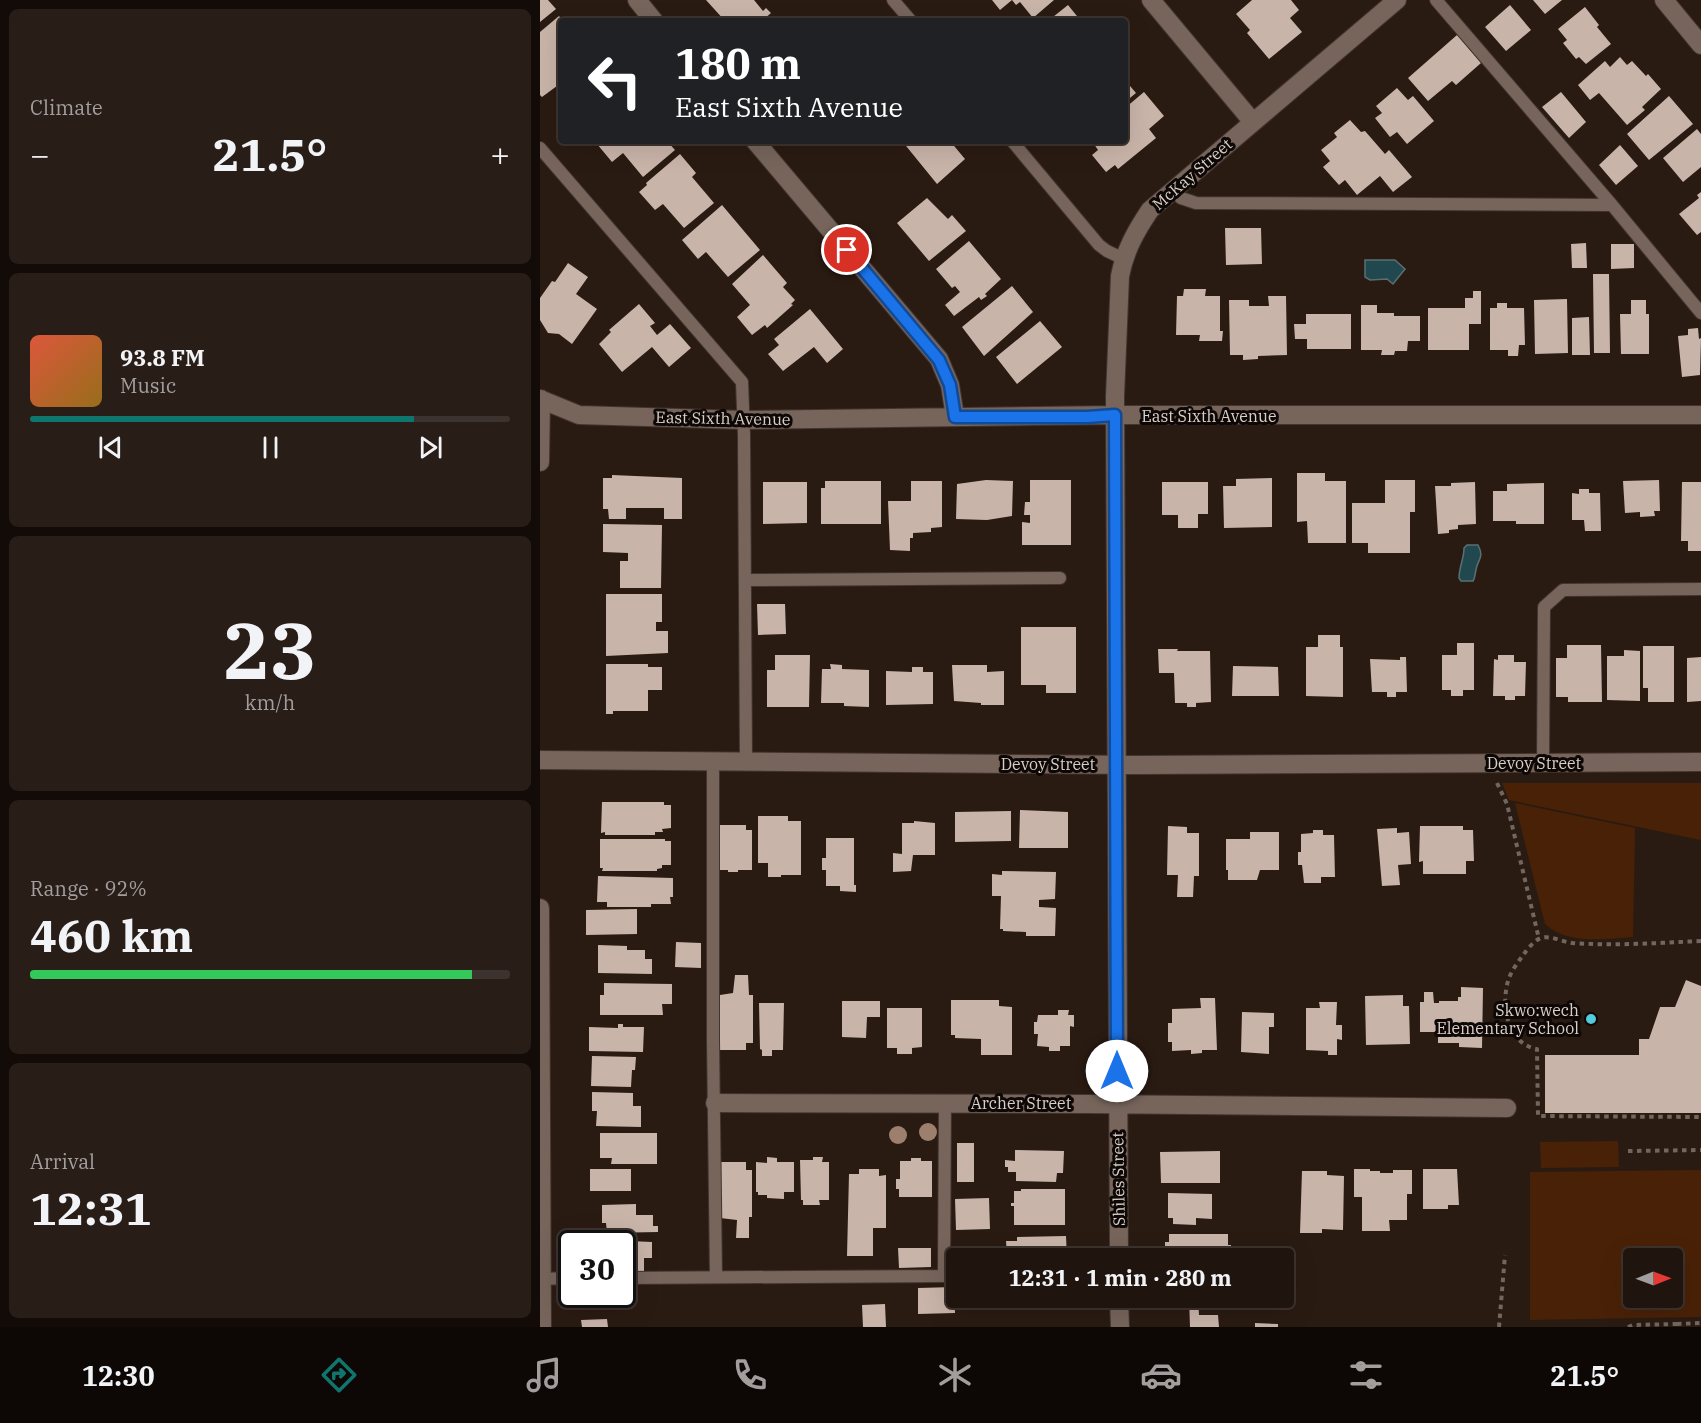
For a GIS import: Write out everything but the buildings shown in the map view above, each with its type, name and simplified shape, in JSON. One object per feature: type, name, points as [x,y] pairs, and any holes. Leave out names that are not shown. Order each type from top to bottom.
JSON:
[{"type":"street","points":[[637,0],[652,18]]},
{"type":"street","points":[[1151,0],[1252,122]]},
{"type":"street","name":"McKay Street","points":[[1115,415],[1120,287],[1124,259],[1135,232],[1145,217],[1171,190],[1397,0]]},
{"type":"street","points":[[1664,0],[1701,45]]},
{"type":"street","points":[[758,144],[939,360],[950,385],[955,417]]},
{"type":"street","points":[[540,399],[540,462]]},
{"type":"street","name":"East Sixth Avenue","points":[[540,399],[579,415],[744,420],[1115,415],[1701,415]]},
{"type":"street","name":"Shiles Street","points":[[1115,415],[1119,1248]]},
{"type":"street","name":"Devoy Street","points":[[540,760],[1117,765],[1701,762]]},
{"type":"street","points":[[540,908],[542,1327]]},
{"type":"street","name":"Archer Street","points":[[715,1103],[1508,1108]]},
{"type":"street","points":[[1119,1308],[1120,1327]]},
{"type":"lane","points":[[893,0],[908,18]]},
{"type":"lane","points":[[1436,0],[1612,205],[1701,313]]},
{"type":"lane","points":[[1015,144],[1099,244],[1107,251],[1124,259]]},
{"type":"lane","points":[[540,148],[742,382],[746,762]]},
{"type":"lane","points":[[1171,190],[1180,198],[1196,203],[1612,205]]},
{"type":"lane","points":[[745,580],[1060,578]]},
{"type":"lane","points":[[1543,763],[1544,607],[1563,590],[1701,589]]},
{"type":"lane","points":[[713,762],[716,1276]]},
{"type":"lane","points":[[636,1278],[944,1276],[945,1103]]},
{"type":"lane","points":[[541,1279],[558,1278]]},
{"type":"path","points":[[1497,776],[1497,783],[1507,804],[1539,939]]},
{"type":"path","points":[[1701,941],[1596,945],[1539,939],[1527,950],[1514,969],[1508,982],[1505,1010],[1510,1027],[1519,1039],[1537,1049],[1538,1116],[1701,1117]]},
{"type":"path","points":[[1628,1151],[1701,1150]]},
{"type":"path","points":[[1499,1327],[1505,1255]]},
{"type":"path","points":[[1628,1327],[1701,1323]]},
{"type":"shaded area","points":[[1502,783],[1701,783],[1701,840],[1509,800]]},
{"type":"shaded area","points":[[1515,803],[1635,828],[1633,937],[1575,938],[1554,931],[1545,924]]},
{"type":"shaded area","points":[[1618,1141],[1619,1167],[1541,1168],[1540,1142]]},
{"type":"shaded area","points":[[1701,1170],[1701,1317],[1530,1320],[1530,1172]]},
{"type":"water","points":[[1365,260],[1395,260],[1405,269],[1393,284],[1387,279],[1370,280],[1365,277]]},
{"type":"water","points":[[1467,545],[1478,545],[1481,556],[1473,581],[1461,581],[1460,570],[1464,548]]},
{"type":"place","name":"Skwo:wech Elementary School","points":[[1591,1019]]},
{"type":"route","points":[[847,250],[939,360],[950,385],[955,417],[1115,415],[1117,1071]]}]
